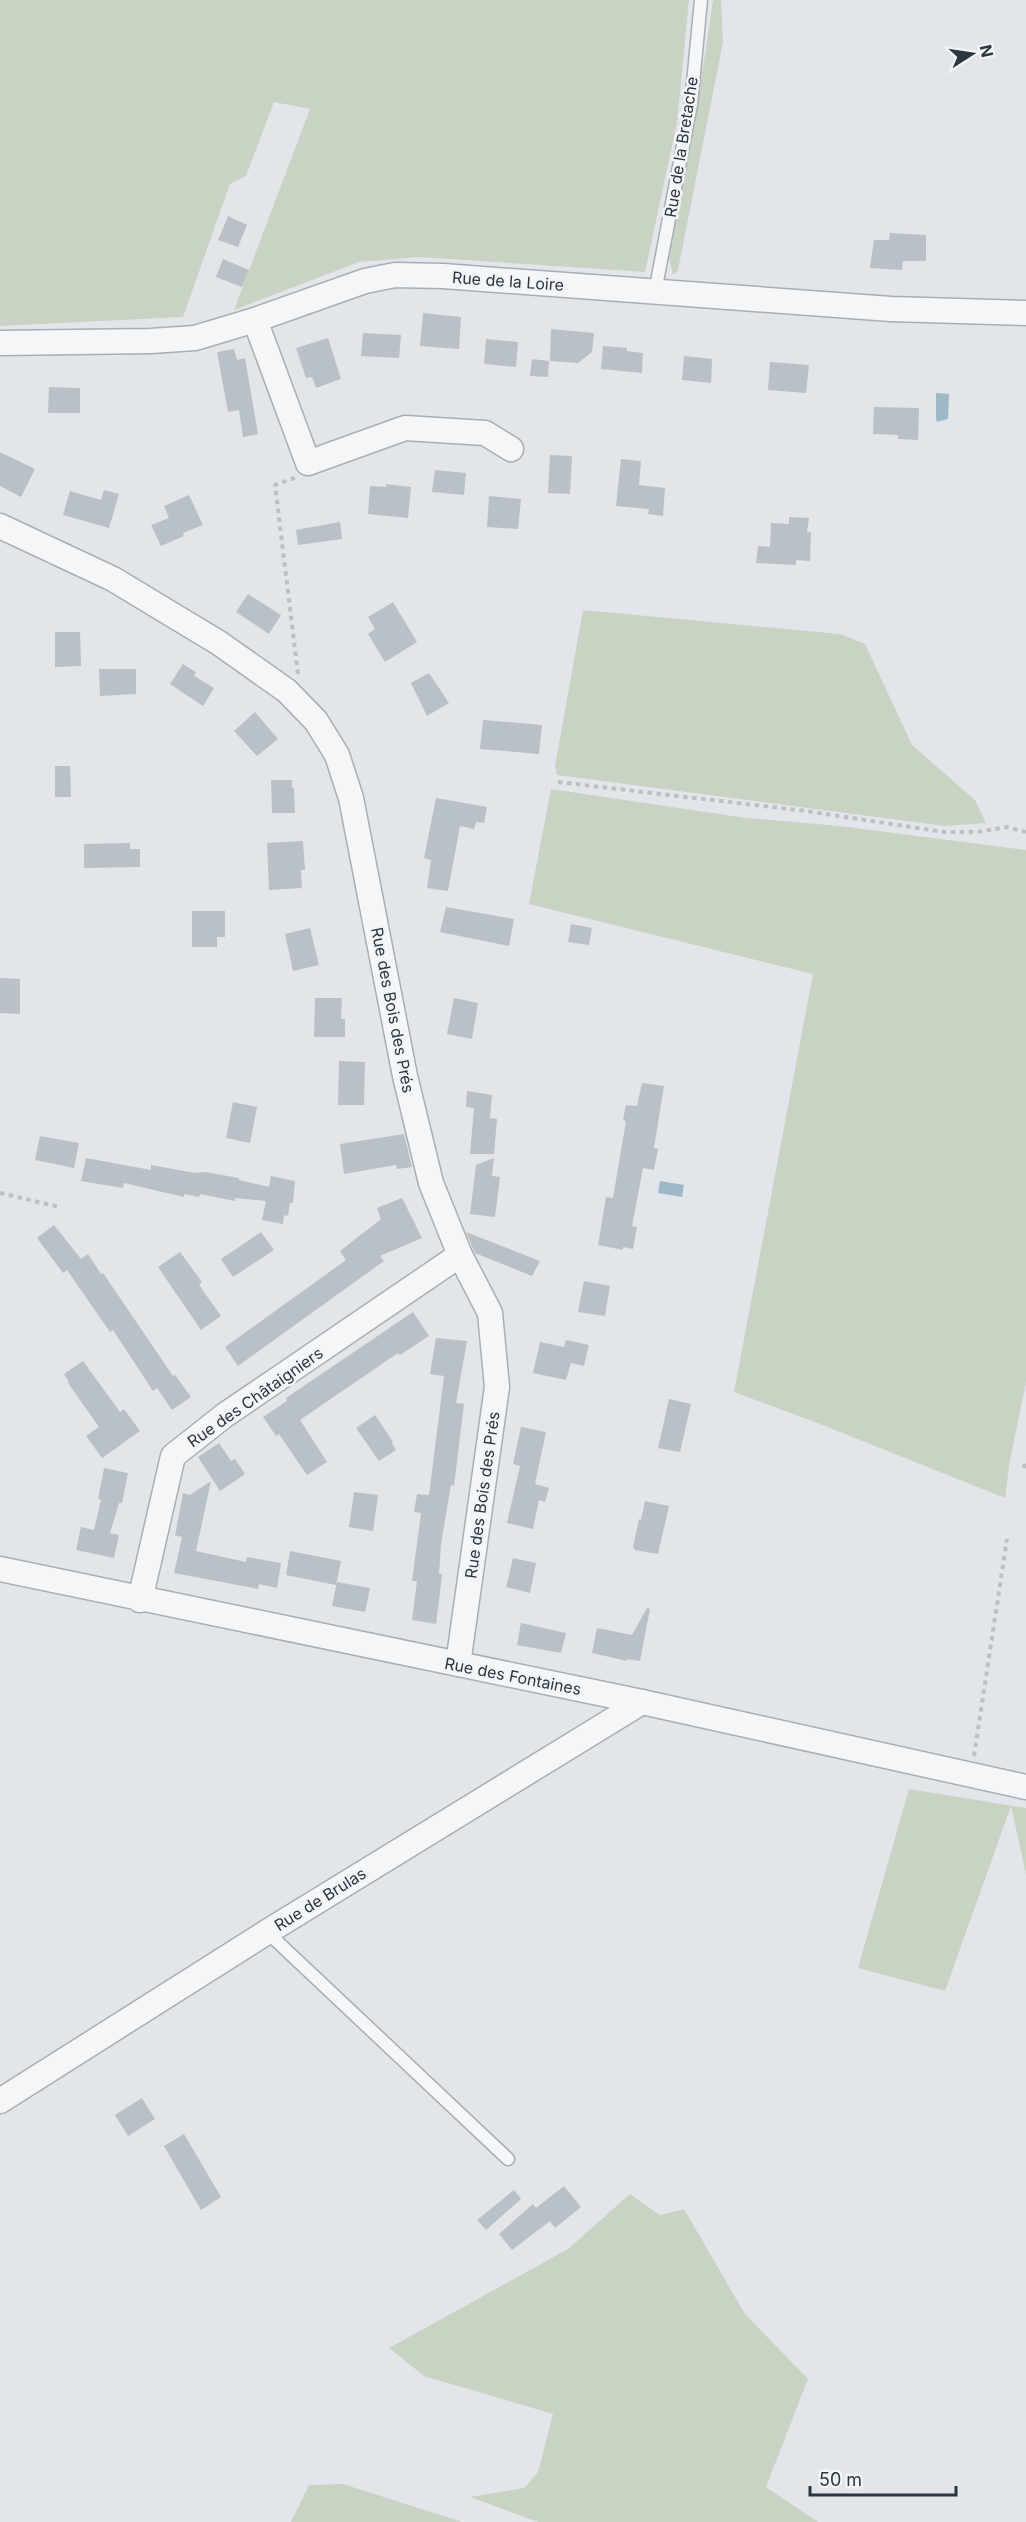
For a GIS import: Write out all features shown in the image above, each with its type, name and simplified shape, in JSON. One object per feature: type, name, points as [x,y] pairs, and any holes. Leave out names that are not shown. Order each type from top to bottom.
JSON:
[{"type":"street","name":"Rue de la Loire","points":[[0,343],[195,338],[255,320],[365,281],[395,275],[442,276],[891,309],[1026,313]]},
{"type":"street","points":[[255,320],[308,463],[405,428],[485,433],[511,449]]},
{"type":"street","name":"Rue des Bois des Prés","points":[[0,526],[113,579],[219,643],[287,691],[316,721],[337,755],[351,798],[407,1086],[431,1183],[459,1255],[490,1313],[497,1387],[458,1664]]},
{"type":"street","name":"Rue des Châtaigniers","points":[[140,1600],[173,1456],[225,1415],[459,1255]]},
{"type":"street","name":"Rue des Fontaines","points":[[0,1569],[140,1600],[642,1702],[1026,1787]]},
{"type":"street","name":"Rue de Brulas","points":[[0,2101],[267,1932],[642,1702]]},
{"type":"lane","name":"Rue de la Bretache","points":[[655,292],[691,104],[701,0]]},
{"type":"lane","points":[[267,1932],[508,2158]]},
{"type":"path","points":[[301,705],[275,485],[303,476],[308,463]]},
{"type":"path","points":[[558,782],[806,812],[944,832],[977,832],[1007,827],[1026,832]]},
{"type":"path","points":[[0,1193],[60,1207]]},
{"type":"path","points":[[1024,1468],[1026,1460]]},
{"type":"path","points":[[971,1775],[1007,1539]]},
{"type":"green space","points":[[0,0],[689,0],[677,123],[645,272],[419,257],[359,262],[234,310],[310,109],[274,102],[246,176],[230,184],[183,317],[0,326]]},
{"type":"green space","points":[[713,0],[721,0],[723,42],[678,270],[673,275],[669,258]]},
{"type":"green space","points":[[583,610],[840,634],[865,644],[912,745],[975,800],[986,823],[945,826],[557,775],[555,766]]},
{"type":"green space","points":[[551,789],[746,818],[840,826],[1026,850],[1026,1382],[1010,1460],[1005,1498],[734,1392],[813,974],[529,904]]},
{"type":"green space","points":[[909,1789],[1026,1808],[1026,1874],[1011,1806],[945,1991],[858,1968]]},
{"type":"green space","points":[[630,2194],[660,2215],[684,2209],[745,2314],[808,2379],[766,2487],[818,2522],[538,2522],[470,2497],[524,2488],[538,2472],[553,2414],[424,2376],[389,2348],[568,2249]]},
{"type":"green space","points":[[343,2484],[462,2522],[291,2522],[309,2485]]},
{"type":"water","points":[[936,393],[949,394],[948,419],[937,422],[936,419]]},
{"type":"water","points":[[660,1181],[684,1185],[682,1197],[658,1193]]},
{"type":"building","points":[[228,216],[247,225],[238,247],[218,240]]},
{"type":"building","points":[[890,233],[926,235],[926,261],[903,261],[902,270],[870,268],[874,240],[889,240]]},
{"type":"building","points":[[223,259],[249,270],[242,287],[216,277]]},
{"type":"building","points":[[423,313],[461,317],[459,349],[420,346]]},
{"type":"building","points":[[551,329],[594,333],[592,352],[578,363],[550,361]]},
{"type":"building","points":[[363,333],[401,335],[399,358],[361,356]]},
{"type":"building","points":[[328,338],[341,379],[316,388],[312,377],[306,378],[296,348]]},
{"type":"building","points":[[486,339],[518,342],[516,367],[484,364]]},
{"type":"building","points":[[603,346],[627,348],[627,351],[643,353],[642,373],[601,369]]},
{"type":"building","points":[[234,349],[237,360],[245,358],[258,434],[243,437],[239,410],[228,412],[217,352]]},
{"type":"building","points":[[684,356],[712,359],[711,383],[682,380]]},
{"type":"building","points":[[532,359],[549,361],[548,377],[530,376]]},
{"type":"building","points":[[770,362],[809,365],[806,393],[768,390]]},
{"type":"building","points":[[49,387],[80,388],[80,413],[48,413]]},
{"type":"building","points":[[874,407],[919,408],[918,440],[898,439],[898,435],[873,434]]},
{"type":"building","points":[[0,452],[35,469],[21,497],[0,486]]},
{"type":"building","points":[[550,455],[572,456],[570,494],[548,493]]},
{"type":"building","points":[[621,459],[641,461],[639,485],[665,488],[663,516],[648,514],[649,509],[616,506]]},
{"type":"building","points":[[435,470],[466,473],[464,495],[432,492]]},
{"type":"building","points":[[386,484],[411,487],[408,518],[368,514],[370,486],[386,487]]},
{"type":"building","points":[[104,490],[119,494],[109,528],[63,515],[70,491],[101,500]]},
{"type":"building","points":[[189,495],[203,525],[161,546],[151,525],[169,518],[164,506]]},
{"type":"building","points":[[489,496],[521,499],[518,529],[487,527]]},
{"type":"building","points":[[789,517],[809,518],[807,532],[811,532],[810,561],[796,560],[796,565],[756,563],[758,546],[770,547],[771,523],[789,524]]},
{"type":"building","points":[[340,522],[342,539],[298,545],[296,530]]},
{"type":"building","points":[[248,594],[281,615],[269,634],[236,612]]},
{"type":"building","points":[[393,602],[417,642],[385,662],[368,634],[375,629],[368,617]]},
{"type":"building","points":[[55,632],[80,632],[81,666],[55,667]]},
{"type":"building","points":[[183,664],[196,672],[194,676],[214,688],[203,706],[170,684]]},
{"type":"building","points":[[99,669],[136,669],[136,694],[100,696]]},
{"type":"building","points":[[429,673],[449,703],[427,716],[411,683]]},
{"type":"building","points":[[255,712],[278,739],[257,756],[234,731]]},
{"type":"building","points":[[483,720],[542,725],[539,754],[480,749]]},
{"type":"building","points":[[55,766],[70,766],[71,797],[55,797]]},
{"type":"building","points":[[271,780],[292,780],[295,813],[272,813]]},
{"type":"building","points":[[436,798],[487,807],[484,823],[476,822],[474,829],[460,826],[448,891],[427,888],[431,860],[424,858]]},
{"type":"building","points":[[303,841],[305,870],[301,870],[302,888],[269,890],[267,843]]},
{"type":"building","points":[[130,843],[130,849],[140,849],[140,867],[84,868],[84,844]]},
{"type":"building","points":[[446,907],[514,919],[509,946],[440,932]]},
{"type":"building","points":[[192,911],[225,911],[225,937],[217,937],[217,947],[192,947]]},
{"type":"building","points":[[571,924],[592,928],[589,945],[568,942]]},
{"type":"building","points":[[310,928],[319,965],[293,971],[285,934]]},
{"type":"building","points":[[0,978],[20,979],[20,1014],[0,1013]]},
{"type":"building","points":[[315,998],[342,998],[341,1019],[345,1019],[345,1037],[314,1037]]},
{"type":"building","points":[[454,998],[478,1003],[472,1039],[447,1034]]},
{"type":"building","points":[[339,1061],[365,1062],[364,1105],[338,1105]]},
{"type":"building","points":[[642,1083],[664,1086],[654,1148],[658,1149],[654,1170],[643,1168],[632,1226],[637,1227],[633,1249],[623,1247],[623,1250],[598,1245],[606,1197],[613,1198],[626,1121],[623,1120],[626,1105],[637,1106]]},
{"type":"building","points":[[467,1091],[492,1095],[490,1118],[497,1119],[494,1154],[470,1154],[474,1108],[466,1107]]},
{"type":"building","points":[[233,1102],[257,1107],[250,1143],[226,1138]]},
{"type":"building","points":[[404,1134],[412,1167],[397,1169],[396,1165],[344,1174],[340,1144]]},
{"type":"building","points":[[40,1136],[79,1143],[74,1168],[35,1160]]},
{"type":"building","points":[[86,1158],[151,1170],[151,1165],[195,1173],[205,1172],[239,1178],[239,1180],[269,1187],[271,1176],[295,1181],[293,1203],[290,1203],[288,1216],[284,1215],[283,1224],[262,1220],[266,1201],[235,1198],[235,1201],[200,1194],[199,1197],[184,1194],[184,1197],[124,1183],[123,1188],[81,1181]]},
{"type":"building","points":[[494,1158],[492,1176],[500,1177],[495,1217],[470,1214],[476,1165]]},
{"type":"building","points":[[402,1198],[422,1238],[380,1256],[384,1261],[238,1366],[225,1347],[346,1260],[340,1251],[381,1219],[377,1208]]},
{"type":"building","points":[[54,1225],[81,1259],[88,1254],[173,1376],[175,1375],[191,1397],[172,1410],[157,1388],[153,1391],[113,1330],[110,1332],[67,1270],[63,1273],[37,1238]]},
{"type":"building","points":[[261,1232],[274,1250],[233,1277],[221,1259]]},
{"type":"building","points":[[466,1232],[540,1261],[532,1276],[475,1253]]},
{"type":"building","points":[[180,1252],[202,1282],[199,1285],[221,1316],[201,1330],[158,1267]]},
{"type":"building","points":[[584,1281],[610,1286],[605,1316],[578,1312]]},
{"type":"building","points":[[413,1312],[429,1336],[400,1355],[398,1353],[300,1420],[327,1462],[307,1475],[279,1434],[276,1436],[263,1417],[287,1401],[286,1398]]},
{"type":"building","points":[[436,1338],[467,1341],[456,1403],[464,1404],[454,1486],[451,1485],[441,1544],[439,1574],[442,1574],[436,1624],[412,1620],[417,1581],[412,1581],[421,1513],[414,1512],[417,1494],[429,1495],[444,1376],[430,1374]]},
{"type":"building","points":[[566,1340],[589,1345],[584,1366],[571,1363],[566,1380],[533,1373],[540,1342],[564,1347]]},
{"type":"building","points":[[83,1361],[120,1412],[124,1409],[140,1431],[102,1458],[86,1436],[99,1427],[64,1374]]},
{"type":"building","points":[[669,1399],[691,1404],[680,1452],[658,1448]]},
{"type":"building","points":[[375,1415],[396,1450],[379,1461],[356,1428]]},
{"type":"building","points":[[521,1427],[546,1432],[535,1484],[549,1488],[545,1502],[539,1500],[533,1529],[507,1523],[520,1466],[513,1464]]},
{"type":"building","points":[[219,1443],[231,1461],[235,1459],[245,1474],[220,1491],[198,1457]]},
{"type":"building","points":[[104,1468],[128,1473],[122,1503],[119,1503],[110,1533],[119,1535],[114,1558],[76,1550],[81,1527],[94,1530],[101,1500],[98,1499]]},
{"type":"building","points":[[211,1481],[196,1551],[246,1562],[247,1557],[281,1563],[277,1588],[259,1584],[258,1589],[174,1573],[182,1537],[175,1535],[183,1493],[190,1495]]},
{"type":"building","points":[[354,1492],[378,1495],[373,1531],[349,1527]]},
{"type":"building","points":[[645,1501],[669,1506],[658,1554],[635,1550],[633,1547]]},
{"type":"building","points":[[290,1551],[341,1561],[336,1585],[286,1575]]},
{"type":"building","points":[[513,1558],[536,1563],[530,1593],[506,1587]]},
{"type":"building","points":[[337,1582],[370,1588],[365,1612],[332,1606]]},
{"type":"building","points":[[647,1608],[650,1609],[640,1661],[627,1659],[627,1661],[592,1653],[597,1628],[632,1635]]},
{"type":"building","points":[[521,1623],[566,1633],[561,1653],[517,1645]]},
{"type":"building","points":[[142,2098],[155,2119],[128,2136],[115,2115]]},
{"type":"building","points":[[184,2134],[221,2197],[201,2210],[164,2146]]},
{"type":"building","points":[[564,2186],[581,2207],[555,2228],[550,2221],[512,2250],[499,2234],[533,2204],[536,2208]]},
{"type":"building","points":[[514,2190],[521,2199],[486,2230],[477,2220]]}]
